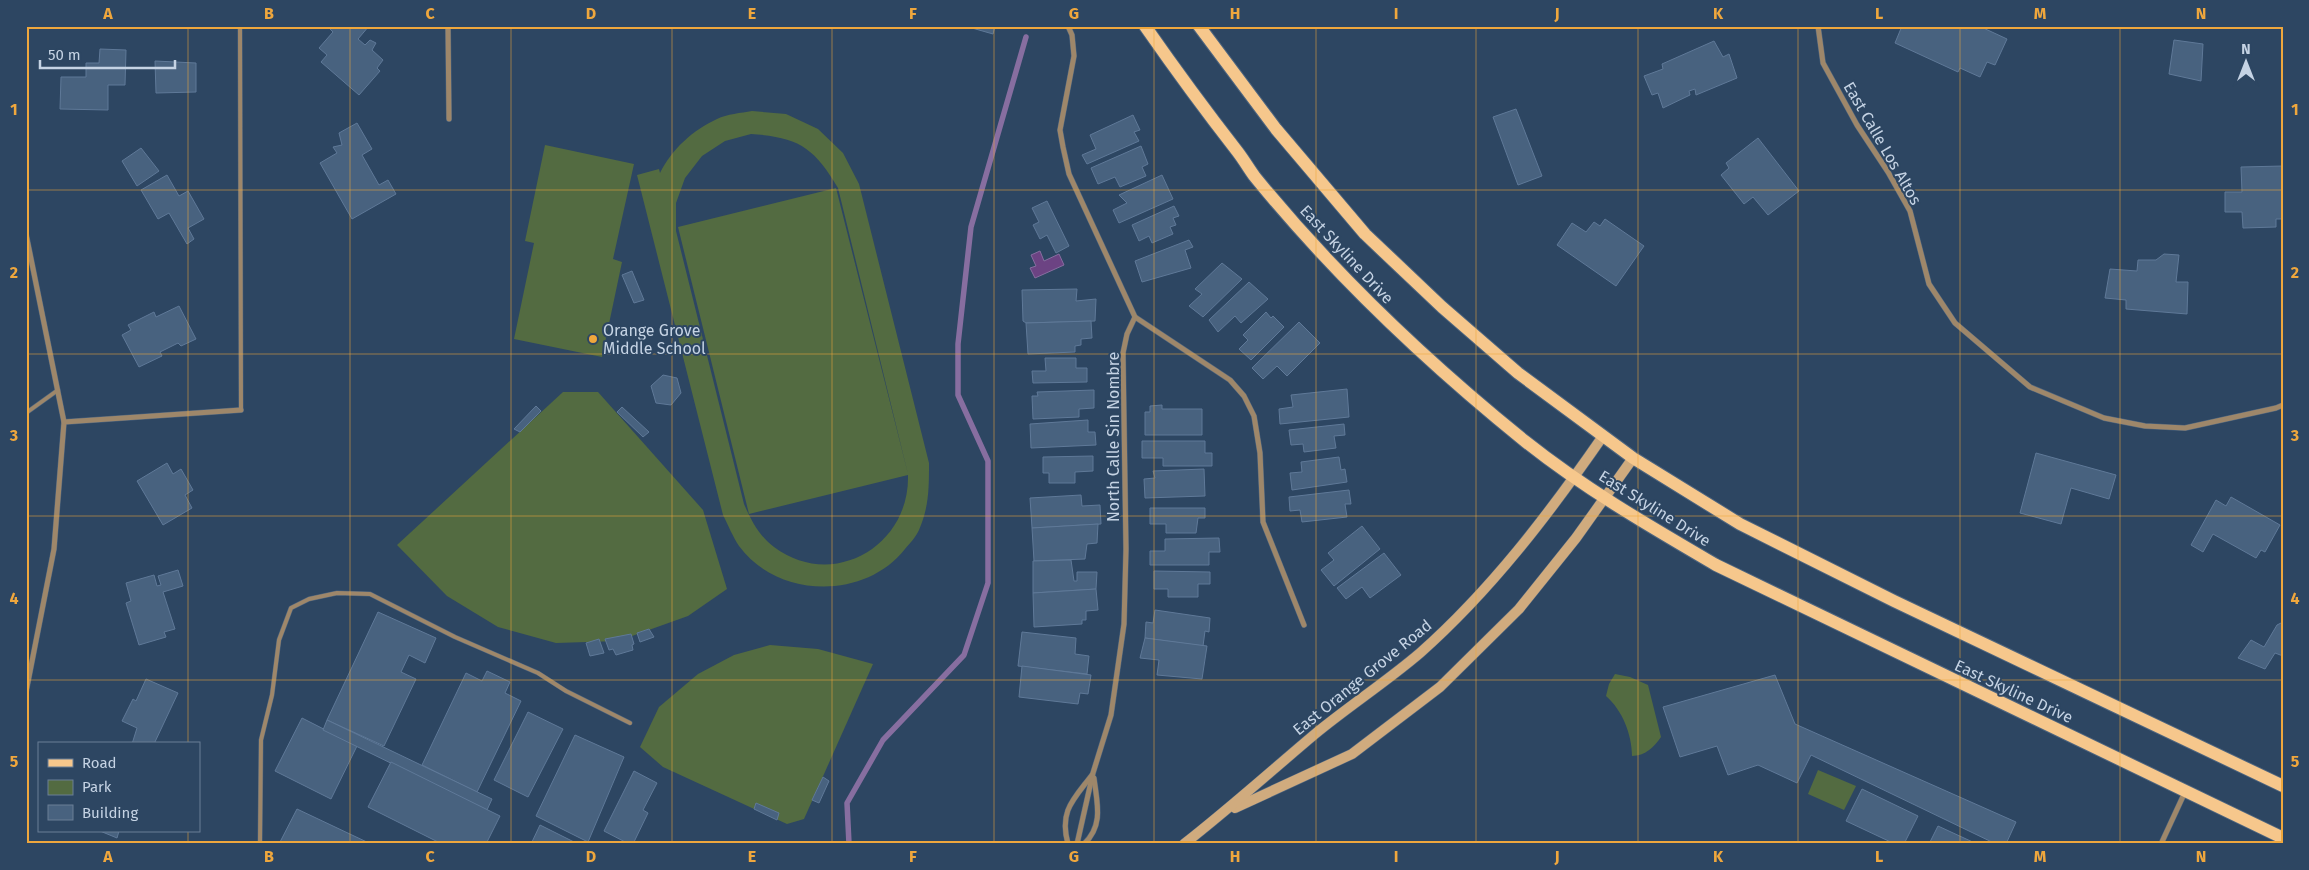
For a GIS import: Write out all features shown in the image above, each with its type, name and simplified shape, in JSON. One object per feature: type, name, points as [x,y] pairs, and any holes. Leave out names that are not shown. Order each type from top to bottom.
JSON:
[{"type":"main road","name":"East Skyline Drive","points":[[1145,26],[1254,176],[1380,312],[1478,402],[1527,443],[1574,477],[1605,498],[1716,565],[2283,838]]},
{"type":"main road","name":"East Skyline Drive","points":[[1199,26],[1276,129],[1365,234],[1442,307],[1518,373],[1633,458],[1740,524],[1903,606],[2283,786]]},
{"type":"main road","name":"East Orange Grove Road","points":[[1184,844],[1223,814],[1316,733],[1419,653],[1450,625],[1494,578],[1574,477],[1603,436]]},
{"type":"main road","name":"East Orange Grove Road","points":[[1223,814],[1352,754],[1440,687],[1520,609],[1605,498],[1633,458]]},
{"type":"street","points":[[448,26],[449,119]]},
{"type":"street","points":[[1068,26],[1072,35],[1074,56],[1060,130],[1069,174],[1135,317],[1230,380],[1244,396],[1254,416],[1260,453],[1263,522],[1304,625]]},
{"type":"street","name":"East Calle Los Altos","points":[[1818,26],[1823,62],[1857,125],[1888,172],[1910,211],[1929,284],[1955,323],[2030,387],[2104,418],[2145,426],[2185,428],[2283,405]]},
{"type":"street","points":[[26,234],[64,422],[54,549],[26,692]]},
{"type":"street","name":"North Calle Sin Nombre","points":[[1077,844],[1093,773],[1111,715],[1124,624],[1126,549],[1123,353],[1127,334],[1135,317]]},
{"type":"street","points":[[64,422],[241,410]]},
{"type":"street","name":"North Calle Sin Nombre","points":[[1068,844],[1065,825],[1068,807],[1093,773]]},
{"type":"street","name":"North Calle Sin Nombre","points":[[1084,844],[1094,835],[1097,822],[1093,773]]},
{"type":"street","points":[[2160,844],[2186,790]]},
{"type":"lane","points":[[240,26],[241,410]]},
{"type":"lane","points":[[26,413],[58,390]]},
{"type":"lane","points":[[260,844],[261,740],[272,695],[278,640],[291,608],[310,599],[337,593],[370,594],[456,637],[538,673],[566,691],[630,723]]},
{"type":"green space","points":[[752,111],[786,114],[818,129],[843,153],[859,184],[929,463],[927,505],[919,530],[905,549],[888,566],[868,578],[845,584],[822,586],[798,584],[776,576],[756,563],[739,546],[723,515],[637,175],[659,169],[660,173],[684,141],[708,123],[730,115]],"holes":[[[751,134],[781,138],[803,147],[812,154],[821,163],[838,188],[908,474],[836,188],[678,227],[749,514],[744,504],[676,231],[676,203],[685,178],[702,156],[725,141]],[[908,475],[905,500],[896,522],[882,541],[864,554],[843,562],[820,564],[797,559],[769,543],[760,533],[749,514]]]},
{"type":"green space","points":[[545,145],[634,164],[613,259],[622,262],[602,357],[514,339],[534,243],[525,241]]},
{"type":"green space","points":[[563,392],[598,392],[703,510],[727,589],[688,616],[618,641],[556,643],[498,627],[447,596],[397,545]]},
{"type":"green space","points":[[770,645],[818,649],[873,664],[804,819],[787,824],[663,767],[640,747],[659,707],[698,674],[734,655]]},
{"type":"green space","points":[[1615,674],[1630,677],[1648,685],[1661,737],[1645,753],[1637,756],[1632,756],[1628,731],[1621,715],[1606,696],[1609,684]]},
{"type":"green space","points":[[1818,770],[1856,786],[1844,810],[1808,794]]},
{"type":"shaded area","points":[[1040,251],[1044,261],[1059,254],[1064,265],[1035,278],[1030,268],[1036,266],[1031,255]]},
{"type":"building","points":[[327,26],[369,26],[358,39],[365,45],[370,40],[376,43],[372,50],[383,60],[377,68],[380,71],[359,95],[321,62],[327,55],[319,48],[333,32]]},
{"type":"building","points":[[973,26],[995,26],[993,34],[972,28]]},
{"type":"building","points":[[1902,26],[1979,26],[2007,39],[1995,65],[1987,62],[1980,77],[1960,68],[1958,72],[1895,43]]},
{"type":"building","points":[[2174,40],[2203,44],[2201,81],[2169,74]]},
{"type":"building","points":[[1714,41],[1723,57],[1729,54],[1737,78],[1696,95],[1695,89],[1689,91],[1690,95],[1663,108],[1658,93],[1652,95],[1644,76],[1663,69],[1662,64]]},
{"type":"building","points":[[100,49],[126,50],[125,85],[108,85],[108,110],[60,109],[61,77],[86,77],[86,63],[99,63]]},
{"type":"building","points":[[155,61],[196,63],[196,92],[156,93]]},
{"type":"building","points":[[1516,109],[1542,176],[1518,185],[1493,117]]},
{"type":"building","points":[[1133,115],[1140,130],[1134,132],[1139,141],[1087,164],[1082,155],[1096,149],[1090,135]]},
{"type":"building","points":[[357,123],[372,149],[362,155],[379,185],[388,180],[396,194],[352,219],[320,163],[337,153],[333,147],[342,145],[339,133]]},
{"type":"building","points":[[1758,138],[1799,191],[1768,215],[1753,197],[1744,204],[1721,175],[1729,168],[1726,163]]},
{"type":"building","points":[[1141,146],[1148,164],[1142,167],[1146,176],[1120,187],[1115,177],[1098,184],[1091,168]]},
{"type":"building","points":[[141,148],[159,171],[137,186],[122,161]]},
{"type":"building","points":[[2283,166],[2283,219],[2276,219],[2276,227],[2243,228],[2242,212],[2225,212],[2225,192],[2242,192],[2241,167]]},
{"type":"building","points":[[167,175],[179,196],[188,191],[204,219],[188,228],[194,239],[187,244],[169,213],[158,219],[141,190]]},
{"type":"building","points":[[1162,175],[1173,199],[1119,223],[1113,210],[1127,203],[1119,195]]},
{"type":"building","points":[[1047,201],[1069,246],[1056,253],[1047,235],[1040,239],[1033,225],[1039,222],[1032,208]]},
{"type":"building","points":[[1174,206],[1179,216],[1173,218],[1176,225],[1170,227],[1173,234],[1152,243],[1149,236],[1139,241],[1132,225]]},
{"type":"building","points":[[1605,219],[1644,246],[1616,286],[1557,245],[1572,223],[1586,232],[1594,222],[1600,226]]},
{"type":"building","points":[[1189,240],[1193,247],[1185,250],[1191,268],[1142,282],[1135,261]]},
{"type":"building","points":[[2164,254],[2179,255],[2176,282],[2188,282],[2187,314],[2126,309],[2126,300],[2105,298],[2110,269],[2137,271],[2138,260],[2156,260]]},
{"type":"building","points":[[1222,263],[1242,279],[1203,317],[1189,306],[1202,294],[1195,289]]},
{"type":"building","points":[[632,271],[644,300],[634,303],[622,275]]},
{"type":"building","points":[[1249,282],[1268,299],[1241,323],[1235,316],[1218,332],[1209,320]]},
{"type":"building","points":[[1077,289],[1076,301],[1096,299],[1095,321],[1026,323],[1023,321],[1022,290]]},
{"type":"building","points":[[179,306],[196,339],[181,346],[178,343],[160,352],[162,356],[139,367],[122,335],[131,330],[128,325],[154,312],[156,317]]},
{"type":"building","points":[[1266,312],[1284,327],[1251,360],[1239,349],[1248,340],[1243,335]]},
{"type":"building","points":[[1091,321],[1092,338],[1081,339],[1081,345],[1075,346],[1075,352],[1028,354],[1026,323]]},
{"type":"building","points":[[1299,322],[1320,343],[1287,376],[1277,366],[1263,379],[1252,368]]},
{"type":"building","points":[[1045,358],[1076,358],[1076,368],[1087,368],[1087,382],[1033,383],[1032,371],[1046,371]]},
{"type":"building","points":[[663,375],[677,378],[681,393],[671,405],[656,403],[651,386]]},
{"type":"building","points":[[1347,389],[1349,417],[1280,424],[1279,409],[1293,407],[1291,395]]},
{"type":"building","points":[[1094,390],[1094,408],[1079,409],[1079,417],[1033,419],[1032,396],[1038,396],[1037,392]]},
{"type":"building","points":[[1162,405],[1162,409],[1202,409],[1202,435],[1145,435],[1145,412],[1150,412],[1150,406]]},
{"type":"building","points":[[536,406],[541,411],[520,432],[514,429]]},
{"type":"building","points":[[622,407],[649,432],[643,437],[617,412]]},
{"type":"building","points":[[1088,420],[1088,432],[1095,432],[1096,445],[1031,448],[1030,424]]},
{"type":"building","points":[[1344,424],[1345,435],[1334,436],[1336,448],[1304,452],[1303,444],[1291,445],[1289,430]]},
{"type":"building","points":[[1142,441],[1205,441],[1205,453],[1212,453],[1212,466],[1163,466],[1163,458],[1142,458]]},
{"type":"building","points":[[2036,453],[2116,475],[2109,499],[2071,488],[2061,524],[2020,513]]},
{"type":"building","points":[[1093,456],[1093,471],[1075,472],[1075,483],[1049,483],[1049,473],[1043,473],[1043,457]]},
{"type":"building","points":[[1339,457],[1341,470],[1345,469],[1347,482],[1292,490],[1290,473],[1302,472],[1301,462]]},
{"type":"building","points":[[167,463],[173,474],[181,469],[193,490],[185,495],[192,508],[163,525],[137,481]]},
{"type":"building","points":[[1204,469],[1205,496],[1145,498],[1144,479],[1155,478],[1153,471]]},
{"type":"building","points":[[1349,490],[1351,504],[1345,504],[1347,517],[1302,522],[1300,510],[1290,511],[1289,497]]},
{"type":"building","points":[[1081,495],[1082,506],[1100,505],[1101,524],[1032,528],[1030,498]]},
{"type":"building","points":[[2231,497],[2280,525],[2265,552],[2261,550],[2256,558],[2213,534],[2203,552],[2191,545],[2216,500],[2226,506]]},
{"type":"building","points":[[1150,508],[1205,508],[1205,518],[1198,518],[1196,533],[1166,533],[1166,524],[1150,524]]},
{"type":"building","points":[[1098,524],[1097,543],[1087,544],[1085,559],[1034,561],[1032,528]]},
{"type":"building","points":[[1362,526],[1380,549],[1334,586],[1321,570],[1334,560],[1328,553]]},
{"type":"building","points":[[1219,538],[1220,552],[1209,552],[1209,565],[1150,565],[1150,551],[1165,551],[1165,539]]},
{"type":"building","points":[[1384,553],[1401,575],[1370,598],[1362,587],[1346,599],[1337,588]]},
{"type":"building","points":[[1071,560],[1074,581],[1077,581],[1077,572],[1097,572],[1096,589],[1033,593],[1033,561]]},
{"type":"building","points":[[178,570],[183,586],[163,592],[175,629],[164,632],[166,637],[139,645],[126,603],[131,601],[126,583],[154,575],[157,586],[161,585],[158,576]]},
{"type":"building","points":[[1154,571],[1210,572],[1210,584],[1198,584],[1198,597],[1168,597],[1168,589],[1154,589]]},
{"type":"building","points":[[1096,589],[1098,610],[1086,611],[1086,620],[1082,620],[1082,624],[1034,627],[1033,593]]},
{"type":"building","points":[[1155,610],[1210,618],[1209,632],[1205,631],[1203,646],[1145,638],[1146,622],[1153,623]]},
{"type":"building","points":[[378,612],[436,638],[425,663],[409,655],[401,672],[416,679],[384,746],[327,720]]},
{"type":"building","points":[[2283,622],[2283,656],[2275,653],[2265,669],[2238,658],[2251,640],[2264,647],[2277,625]]},
{"type":"building","points":[[649,629],[654,637],[640,642],[637,633]]},
{"type":"building","points":[[1022,632],[1076,638],[1075,654],[1089,656],[1087,674],[1018,666]]},
{"type":"building","points":[[631,634],[634,644],[632,645],[633,650],[616,655],[613,649],[609,650],[605,639]]},
{"type":"building","points":[[1145,638],[1207,646],[1202,679],[1157,675],[1159,660],[1140,658]]},
{"type":"building","points":[[599,639],[604,653],[590,656],[586,643]]},
{"type":"building","points":[[1022,666],[1091,675],[1088,694],[1080,693],[1078,704],[1019,697]]},
{"type":"building","points":[[487,671],[510,682],[505,693],[521,701],[477,792],[422,765],[466,673],[482,681]]},
{"type":"building","points":[[1775,675],[1795,724],[2016,822],[2006,844],[1996,844],[1811,755],[1797,783],[1758,765],[1728,775],[1717,746],[1680,757],[1663,707]]},
{"type":"building","points":[[146,679],[178,693],[155,742],[133,742],[137,728],[122,721],[133,699],[136,701]]},
{"type":"building","points":[[528,712],[563,729],[528,797],[494,780]]},
{"type":"building","points":[[302,718],[357,746],[331,799],[275,771]]},
{"type":"building","points":[[327,720],[492,799],[487,810],[323,730]]},
{"type":"building","points":[[575,735],[624,757],[588,842],[536,816]]},
{"type":"building","points":[[391,762],[500,816],[486,844],[442,844],[368,807]]},
{"type":"building","points":[[634,771],[657,783],[643,810],[648,813],[633,844],[629,844],[604,831]]},
{"type":"building","points":[[823,777],[829,781],[819,803],[812,800]]},
{"type":"building","points":[[1862,789],[1918,816],[1904,844],[1895,844],[1846,821]]},
{"type":"building","points":[[756,803],[779,813],[777,820],[754,809]]},
{"type":"building","points":[[297,809],[371,844],[279,844]]},
{"type":"building","points":[[540,825],[578,844],[531,844]]},
{"type":"building","points":[[1938,826],[1977,844],[1929,844]]},
{"type":"building","points":[[102,832],[119,832],[117,838]]},
{"type":"waterway","points":[[849,844],[847,803],[883,740],[964,655],[988,583],[988,461],[958,395],[958,344],[971,227],[1026,37]]},
{"type":"place","name":"Orange Grove Middle School","points":[[593,339]]}]
